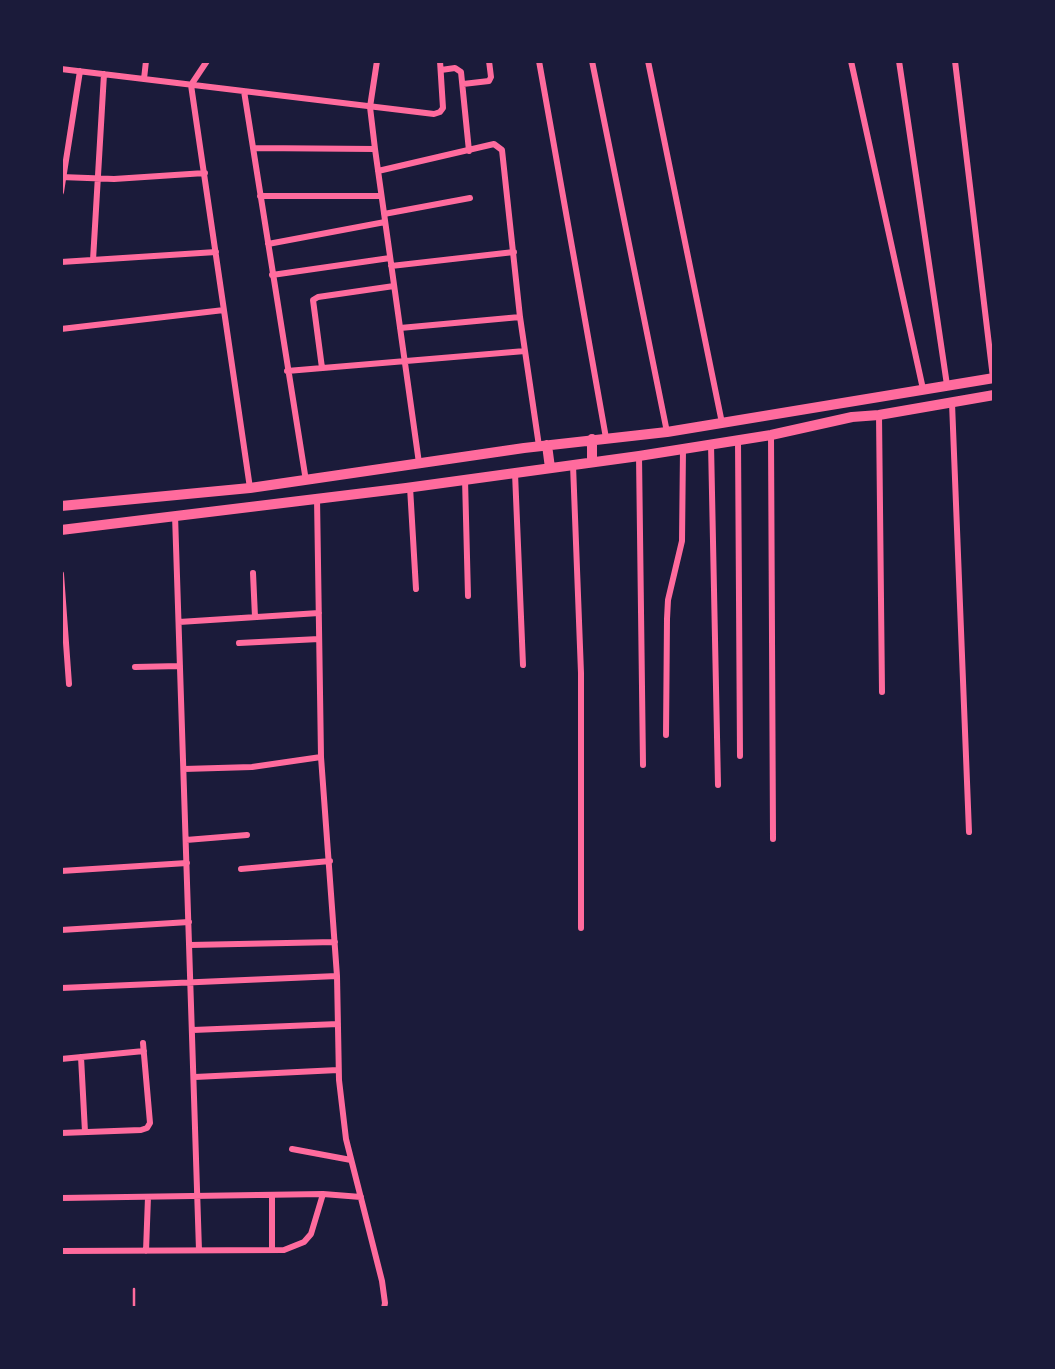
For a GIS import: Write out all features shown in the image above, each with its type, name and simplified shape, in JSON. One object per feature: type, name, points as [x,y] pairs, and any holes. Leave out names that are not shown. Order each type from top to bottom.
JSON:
[{"type":"highway","points":[[61,506],[250,488],[543,445],[667,432],[993,378]]},
{"type":"highway","points":[[61,530],[639,456],[771,435],[852,417],[879,415],[994,395]]},
{"type":"highway","points":[[592,439],[592,462]]},
{"type":"highway","points":[[543,445],[550,468]]},
{"type":"street","points":[[144,79],[146,61]]},
{"type":"street","points":[[207,61],[191,85],[250,488]]},
{"type":"street","points":[[377,61],[370,107],[374,149],[419,463]]},
{"type":"street","points":[[64,66],[80,71],[438,114],[443,106],[440,61]]},
{"type":"street","points":[[463,84],[489,81],[489,61]]},
{"type":"street","points":[[540,61],[606,438]]},
{"type":"street","points":[[592,61],[667,432]]},
{"type":"street","points":[[648,61],[722,423]]},
{"type":"street","points":[[851,61],[923,389]]},
{"type":"street","points":[[899,61],[947,385]]},
{"type":"street","points":[[955,61],[993,378]]},
{"type":"street","points":[[441,70],[460,70],[469,150]]},
{"type":"street","points":[[61,192],[80,71]]},
{"type":"street","points":[[93,260],[104,74]]},
{"type":"street","points":[[244,91],[306,481]]},
{"type":"street","points":[[378,171],[494,145],[502,150],[520,317],[543,445]]},
{"type":"street","points":[[253,148],[374,149]]},
{"type":"street","points":[[62,177],[97,179],[205,173]]},
{"type":"street","points":[[260,196],[381,197]]},
{"type":"street","points":[[384,214],[470,198]]},
{"type":"street","points":[[268,244],[385,222]]},
{"type":"street","points":[[61,262],[216,252]]},
{"type":"street","points":[[272,275],[514,252]]},
{"type":"street","points":[[322,368],[313,300],[317,297],[394,286]]},
{"type":"street","points":[[61,329],[224,310]]},
{"type":"street","points":[[400,328],[520,317]]},
{"type":"street","points":[[287,371],[525,351]]},
{"type":"street","points":[[952,402],[969,832]]},
{"type":"street","points":[[879,415],[882,692]]},
{"type":"street","points":[[771,435],[773,839]]},
{"type":"street","points":[[738,440],[740,756]]},
{"type":"street","points":[[711,444],[718,785]]},
{"type":"street","points":[[666,736],[668,600],[682,541],[683,449]]},
{"type":"street","points":[[639,456],[643,765]]},
{"type":"street","points":[[573,464],[581,673],[581,928]]},
{"type":"street","points":[[515,473],[523,665]]},
{"type":"street","points":[[466,478],[468,596]]},
{"type":"street","points":[[410,487],[415,589]]},
{"type":"street","points":[[317,498],[321,757],[337,976],[341,1108],[351,1160],[382,1281],[384,1308]]},
{"type":"street","points":[[175,515],[199,1250]]},
{"type":"street","points":[[253,573],[255,617]]},
{"type":"street","points":[[61,574],[69,684]]},
{"type":"street","points":[[179,622],[319,613]]},
{"type":"street","points":[[239,643],[319,639]]},
{"type":"street","points":[[135,667],[180,666]]},
{"type":"street","points":[[184,769],[252,767],[321,757]]},
{"type":"street","points":[[186,840],[247,835]]},
{"type":"street","points":[[241,869],[330,861]]},
{"type":"street","points":[[61,871],[187,863]]},
{"type":"street","points":[[61,930],[189,922]]},
{"type":"street","points":[[190,945],[335,942]]},
{"type":"street","points":[[61,988],[337,976]]},
{"type":"street","points":[[193,1030],[338,1024]]},
{"type":"street","points":[[61,1059],[143,1047],[150,1123],[147,1128],[141,1130],[61,1133]]},
{"type":"street","points":[[81,1057],[85,1132]]},
{"type":"street","points":[[195,1077],[338,1070]]},
{"type":"street","points":[[292,1149],[351,1160]]},
{"type":"street","points":[[61,1198],[323,1194],[361,1197]]},
{"type":"street","points":[[61,1251],[295,1248],[304,1242],[316,1224],[323,1194]]},
{"type":"street","points":[[272,1195],[272,1250]]},
{"type":"street","points":[[146,1251],[148,1197]]},
{"type":"lane","points":[[134,1289],[134,1308]]}]
